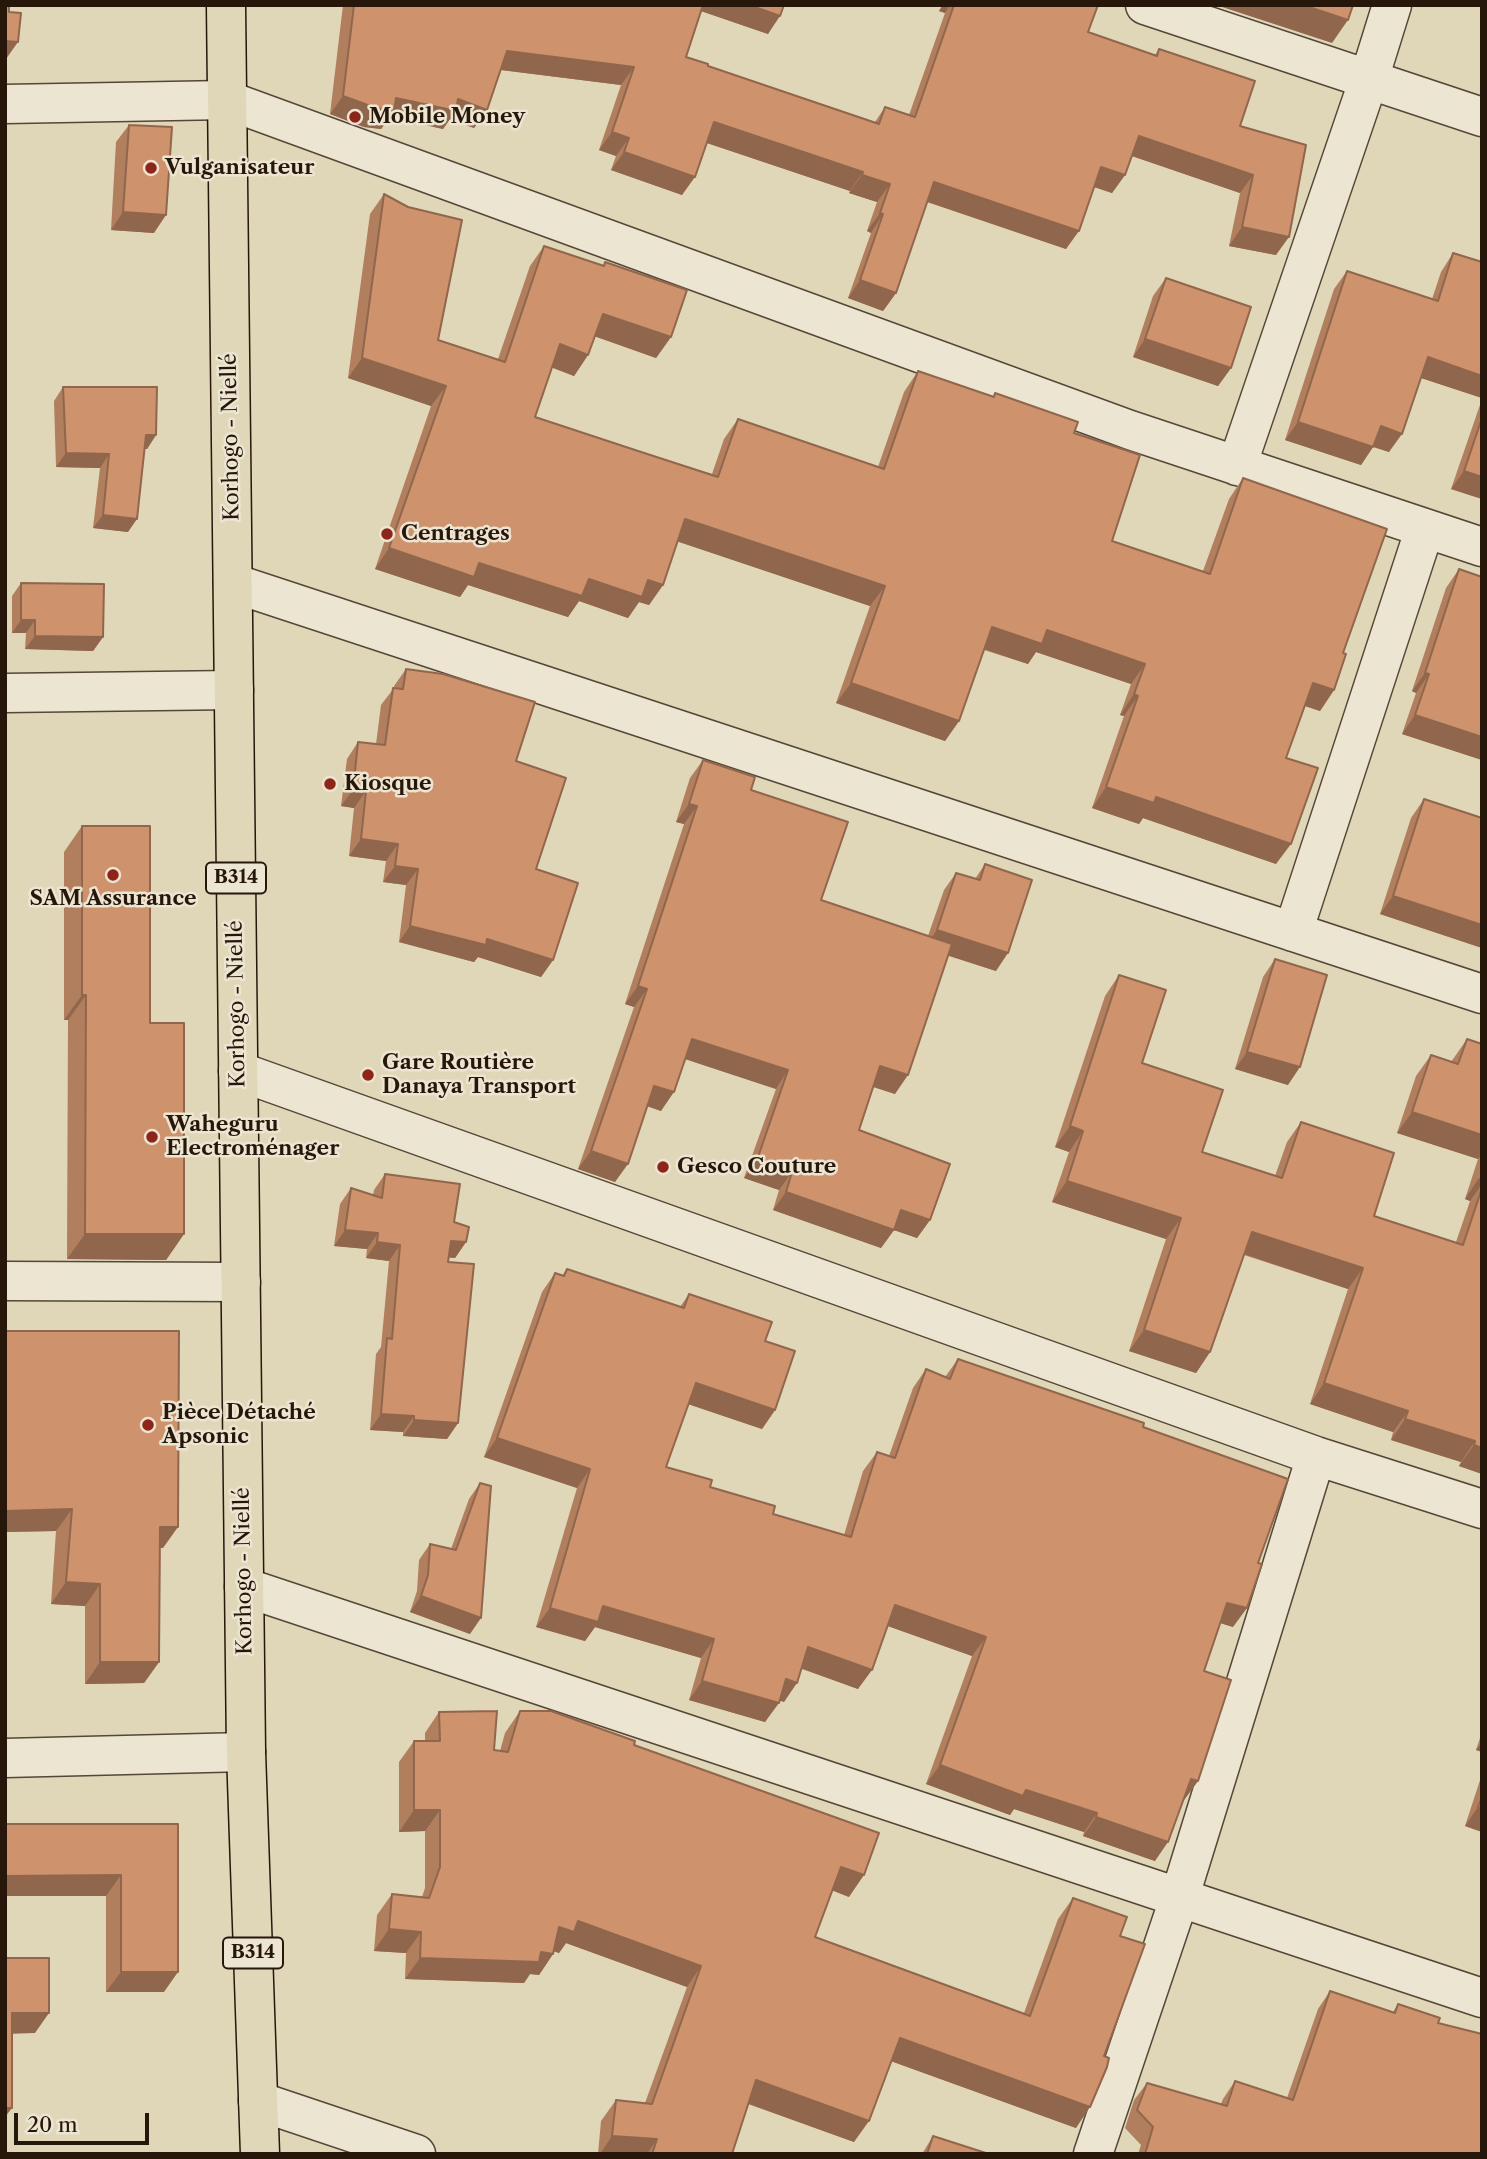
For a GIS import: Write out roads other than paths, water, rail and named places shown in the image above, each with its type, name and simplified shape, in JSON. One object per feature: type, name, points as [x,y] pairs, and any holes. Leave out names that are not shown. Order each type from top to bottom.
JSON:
[{"type":"main road","name":"Korhogo - Niellé","points":[[226,5],[246,1752]]},
{"type":"main road","name":"B314","points":[[246,1752],[260,2154]]},
{"type":"street","points":[[1145,5],[1482,117]]},
{"type":"street","points":[[1237,466],[1392,5]]},
{"type":"street","points":[[5,104],[227,100],[1117,425],[1482,547]]},
{"type":"street","points":[[1293,932],[1425,528]]},
{"type":"street","points":[[233,583],[1482,994]]},
{"type":"street","points":[[5,693],[234,690]]},
{"type":"street","points":[[238,1071],[1316,1456],[1482,1509]]},
{"type":"street","points":[[5,1282],[241,1282]]},
{"type":"street","points":[[1093,2154],[1179,1899],[1316,1456]]},
{"type":"street","points":[[244,1587],[1482,1998]]},
{"type":"street","points":[[5,1758],[246,1752]]},
{"type":"street","points":[[258,2101],[416,2154]]},
{"type":"place","name":"Mobile Money","points":[[355,117]]},
{"type":"place","name":"Vulganisateur","points":[[151,168]]},
{"type":"place","name":"Centrages","points":[[387,534]]},
{"type":"place","name":"Kiosque","points":[[330,784]]},
{"type":"place","name":"SAM Assurance","points":[[113,875]]},
{"type":"place","name":"Gare Routière Danaya Transport","points":[[368,1075]]},
{"type":"place","name":"Waheguru Electroménager","points":[[152,1137]]},
{"type":"place","name":"Gesco Couture","points":[[663,1167]]},
{"type":"place","name":"Pièce Détaché Apsonic","points":[[148,1425]]}]
